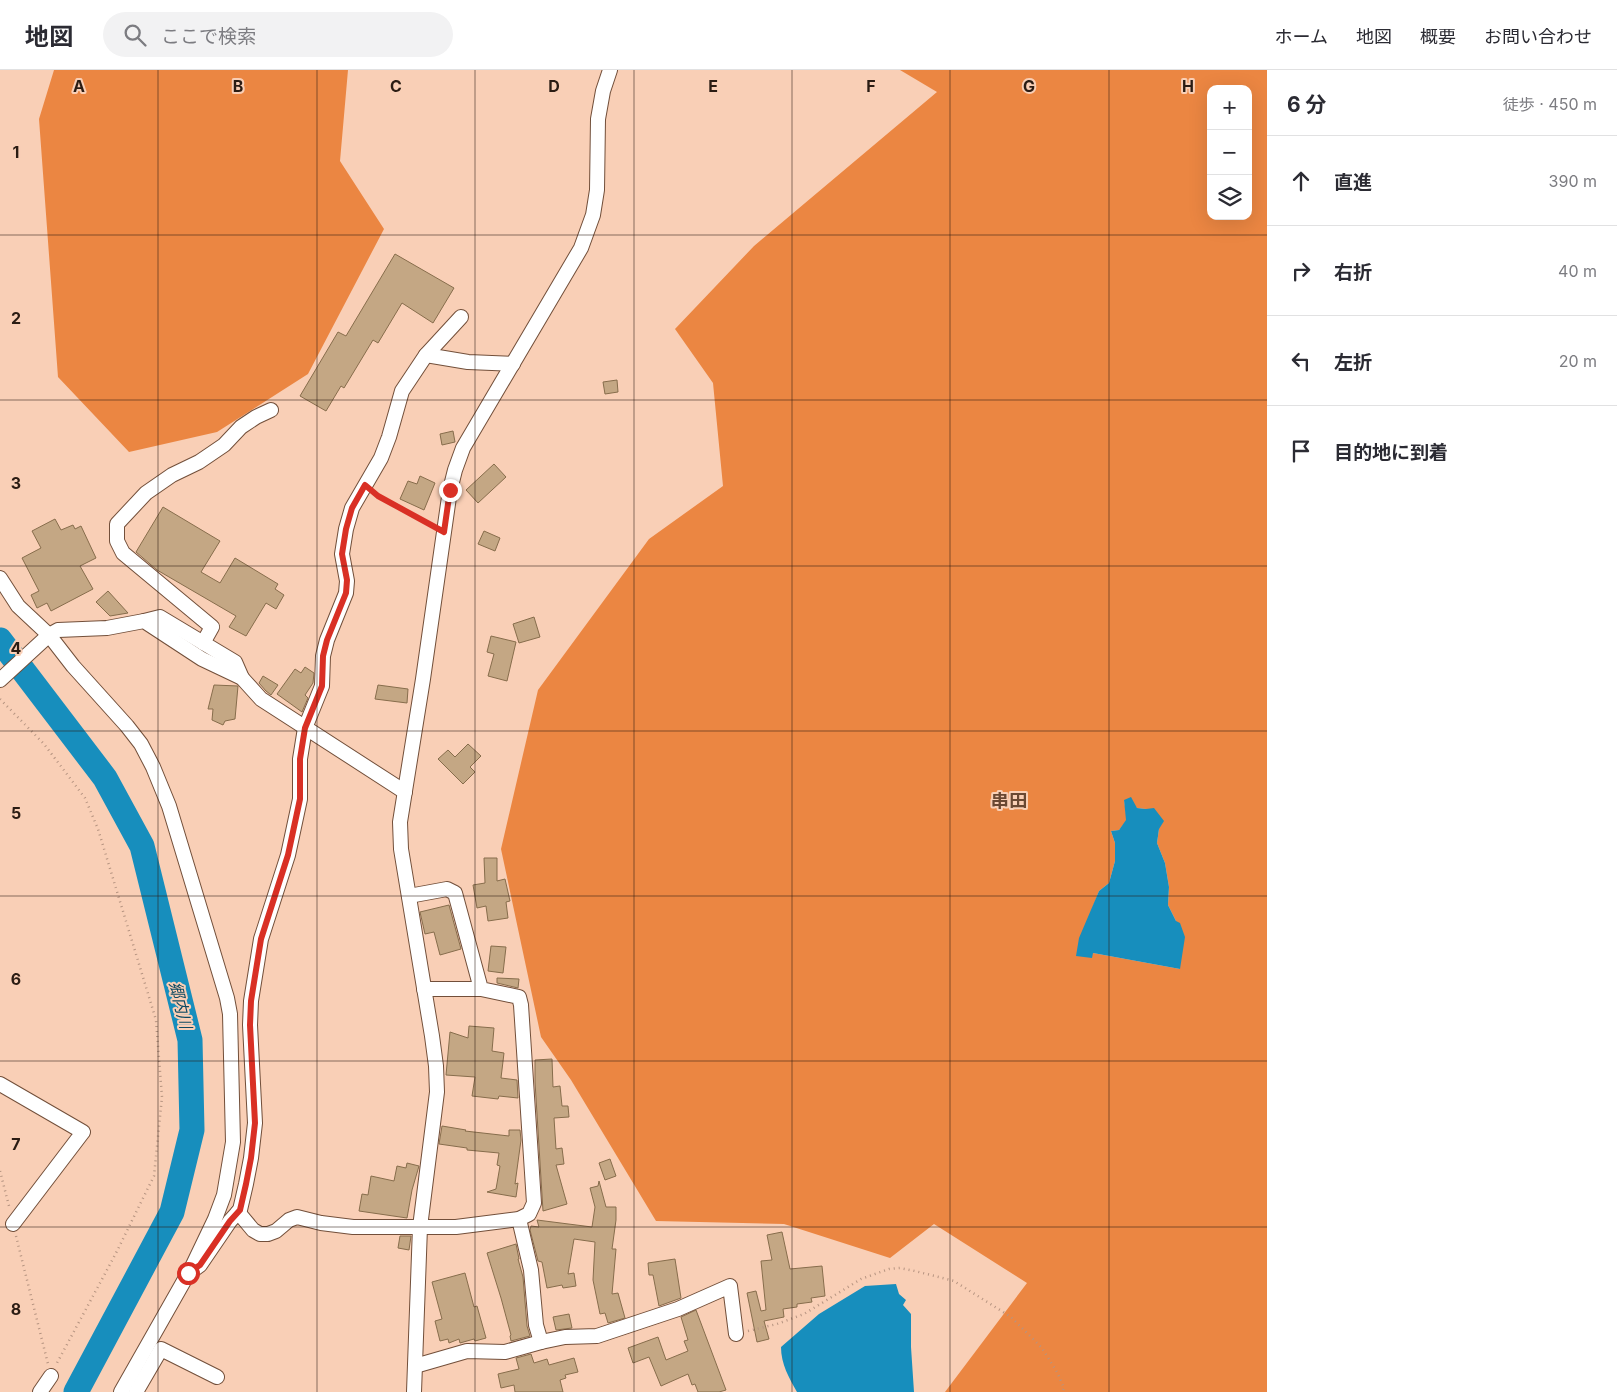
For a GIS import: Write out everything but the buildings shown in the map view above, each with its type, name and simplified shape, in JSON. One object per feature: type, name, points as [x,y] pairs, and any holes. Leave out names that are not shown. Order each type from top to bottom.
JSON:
[{"type":"street","points":[[414,1392],[420,1226],[437,1092],[436,1066],[401,849],[400,822],[450,490],[455,470],[463,448],[581,248],[593,215],[597,190],[598,119],[610,70]]},
{"type":"street","points":[[188,1273],[200,1265],[230,1221],[240,1210],[246,1184],[255,1123],[250,1025],[251,1001],[261,939],[288,855],[300,799],[300,759],[305,728],[322,686],[323,656],[327,640],[346,593],[347,580],[342,554],[346,529],[352,508],[381,458],[402,391],[426,355],[461,317]]},
{"type":"street","points":[[426,355],[468,362],[513,364]]},
{"type":"street","points":[[203,643],[212,626],[123,553],[117,541],[117,524],[146,493],[172,476],[199,462],[224,445],[241,427],[271,410]]},
{"type":"street","points":[[0,578],[18,606],[127,726],[141,744],[153,767],[169,806],[226,998],[231,1026],[233,1142],[224,1195],[215,1219],[145,1363],[136,1392]]},
{"type":"street","points":[[0,680],[47,637],[58,630],[107,628],[160,617],[236,662],[242,678]]},
{"type":"street","points":[[144,621],[202,658],[242,678],[261,699],[405,792]]},
{"type":"street","points":[[409,896],[447,889],[455,893],[481,989]]},
{"type":"street","points":[[238,1212],[253,1230],[260,1234],[276,1231],[289,1220],[297,1217],[321,1223],[353,1227],[456,1227],[519,1219],[529,1214],[534,1203],[522,1005],[519,998],[481,989],[424,989]]},
{"type":"street","points":[[0,1084],[83,1132],[14,1224]]},
{"type":"street","points":[[519,1219],[531,1270],[536,1325],[541,1342]]},
{"type":"street","points":[[415,1366],[467,1350],[505,1352],[565,1337],[597,1336],[678,1309],[730,1286],[736,1334]]},
{"type":"street","points":[[121,1392],[145,1363],[161,1349],[217,1377]]},
{"type":"street","points":[[40,1392],[51,1376]]},
{"type":"path","points":[[365,485],[378,496],[444,532]]},
{"type":"path","points":[[0,699],[44,744],[85,798],[98,829],[156,1020],[162,1097],[154,1176],[51,1376]]},
{"type":"path","points":[[0,1171],[51,1376]]},
{"type":"path","points":[[736,1334],[777,1324],[804,1314],[861,1279],[889,1269],[900,1268],[954,1281],[1011,1316],[1042,1348],[1057,1372],[1064,1388],[1062,1392]]},
{"type":"shaded area","points":[[54,70],[348,70],[340,161],[384,229],[308,374],[217,432],[129,452],[58,377],[39,119]]},
{"type":"shaded area","points":[[900,70],[1267,70],[1267,1392],[945,1392],[1027,1283],[934,1224],[890,1258],[784,1224],[656,1221],[571,1080],[541,1037],[501,849],[538,690],[649,539],[723,486],[713,383],[675,329],[754,246],[937,92]],"holes":[[[1124,800],[1137,808],[1146,809],[1159,829],[1157,843],[1165,863],[1169,887],[1168,905],[1176,921],[1180,969],[1093,953],[1092,909],[1099,891],[1109,883],[1115,861],[1115,843],[1111,831],[1119,830],[1127,820]]]},
{"type":"water","points":[[1131,797],[1137,808],[1154,808],[1164,821],[1159,829],[1157,843],[1165,863],[1169,887],[1168,905],[1176,921],[1180,923],[1185,937],[1180,969],[1093,953],[1092,958],[1076,956],[1079,938],[1099,891],[1109,883],[1115,861],[1115,843],[1111,831],[1119,830],[1126,820],[1124,800]]},
{"type":"water","points":[[896,1284],[899,1294],[906,1300],[903,1305],[911,1314],[914,1392],[797,1392],[784,1365],[781,1347],[819,1314],[865,1286]]},
{"type":"waterway","name":"郷内川","points":[[0,640],[105,778],[142,846],[190,1040],[192,1130],[172,1212],[76,1392]]},
{"type":"district","name":"串田","points":[[1009,800]]},
{"type":"route","points":[[188,1273],[200,1265],[230,1221],[240,1210],[246,1184],[255,1123],[250,1025],[251,1001],[261,939],[288,855],[300,799],[300,759],[305,728],[322,686],[323,656],[327,640],[346,593],[347,580],[342,554],[352,508],[365,485],[378,496],[444,532],[450,490]]}]
